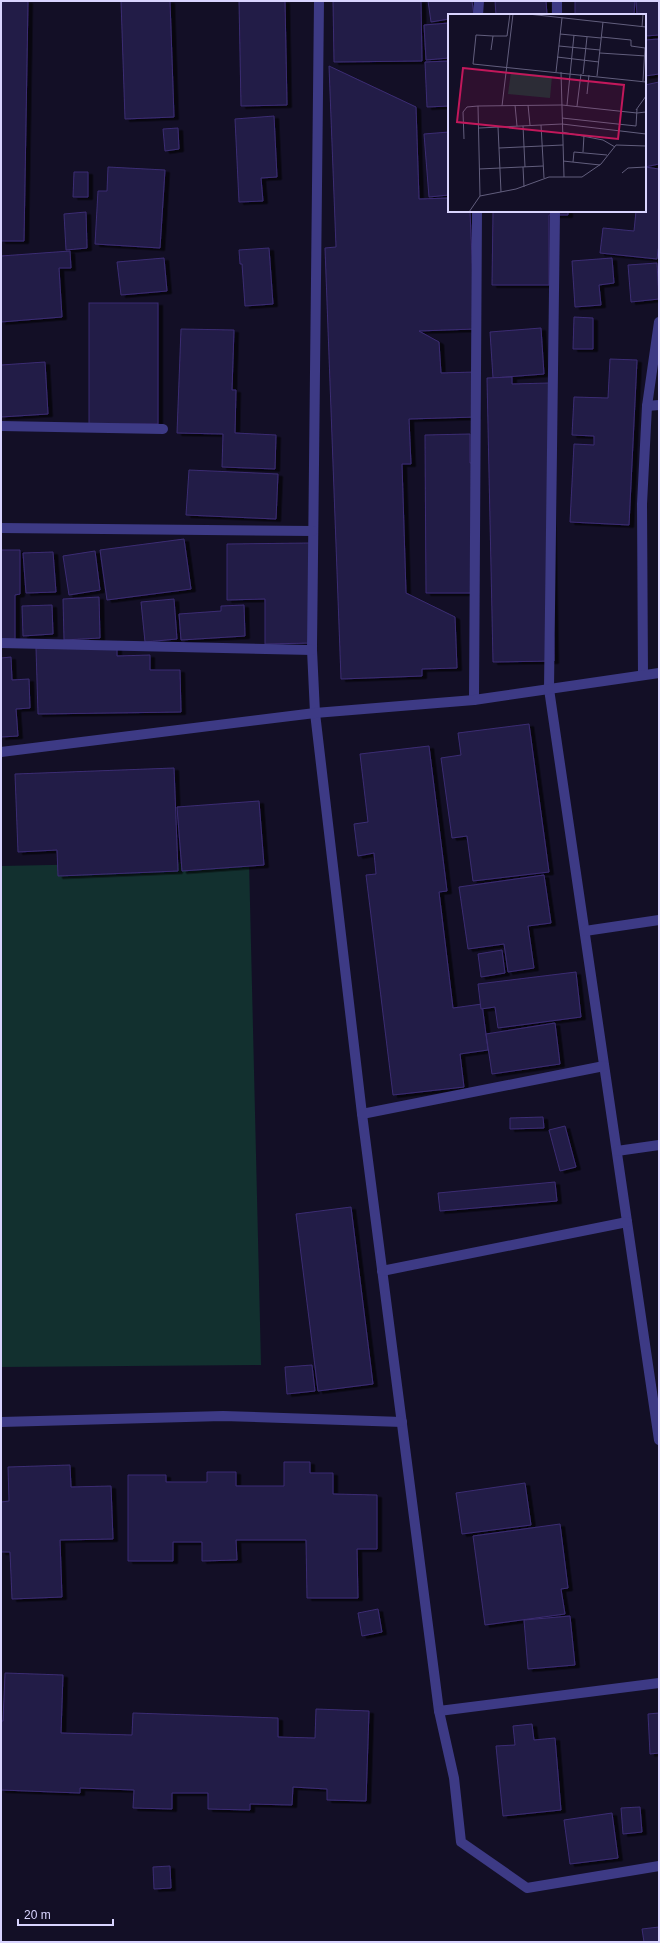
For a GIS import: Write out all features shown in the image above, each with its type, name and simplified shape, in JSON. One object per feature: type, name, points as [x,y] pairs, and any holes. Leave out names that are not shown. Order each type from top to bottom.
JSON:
[{"type":"street","points":[[319,1],[312,650],[315,713],[382,1271],[440,1711],[454,1778],[461,1842],[527,1888],[659,1866]]},
{"type":"street","points":[[478,1],[478,14]]},
{"type":"street","points":[[557,1],[557,14]]},
{"type":"street","points":[[474,700],[477,212]]},
{"type":"street","points":[[555,212],[549,689],[659,1440]]},
{"type":"street","points":[[643,675],[642,504],[647,406],[659,322]]},
{"type":"street","points":[[647,406],[659,406]]},
{"type":"street","points":[[1,426],[163,429]]},
{"type":"street","points":[[1,528],[313,531]]},
{"type":"street","points":[[1,643],[312,650]]},
{"type":"street","points":[[1,752],[315,713],[474,700],[659,673]]},
{"type":"street","points":[[585,931],[659,920]]},
{"type":"street","points":[[362,1114],[604,1066]]},
{"type":"street","points":[[617,1151],[659,1145]]},
{"type":"street","points":[[382,1271],[627,1222]]},
{"type":"street","points":[[1,1422],[223,1416],[402,1422]]},
{"type":"street","points":[[440,1711],[659,1683]]},
{"type":"green space","points":[[249,861],[261,1365],[1,1367],[1,866]]},
{"type":"building","points":[[1,1],[28,1],[24,241],[1,241]]},
{"type":"building","points":[[121,1],[170,1],[174,117],[125,119]]},
{"type":"building","points":[[239,1],[285,1],[287,105],[241,106]]},
{"type":"building","points":[[333,1],[421,1],[422,61],[334,62]]},
{"type":"building","points":[[428,1],[472,1],[474,14],[448,14],[448,19],[431,22]]},
{"type":"building","points":[[495,1],[546,1],[547,14],[496,14]]},
{"type":"building","points":[[575,1],[635,1],[634,14],[575,14]]},
{"type":"building","points":[[636,1],[659,1],[659,35],[646,36],[646,14],[637,14]]},
{"type":"building","points":[[448,23],[448,58],[426,60],[424,25]]},
{"type":"building","points":[[659,39],[659,74],[646,76],[646,40]]},
{"type":"building","points":[[448,61],[448,106],[427,107],[425,62]]},
{"type":"building","points":[[329,66],[416,107],[419,199],[448,198],[448,212],[470,212],[475,329],[419,331],[439,342],[441,373],[475,372],[476,417],[409,419],[411,464],[402,464],[406,593],[455,617],[457,668],[422,669],[422,676],[341,679],[325,248],[336,247]]},
{"type":"building","points":[[659,82],[659,164],[646,167],[646,85]]},
{"type":"building","points":[[274,116],[277,177],[261,178],[263,201],[239,202],[235,119]]},
{"type":"building","points":[[178,128],[179,149],[165,151],[163,129]]},
{"type":"building","points":[[448,132],[448,195],[429,197],[424,134]]},
{"type":"building","points":[[108,167],[165,170],[160,248],[95,244],[98,191],[107,191]]},
{"type":"building","points":[[646,167],[659,169],[659,243],[657,259],[600,253],[603,228],[634,231],[636,212],[646,212]]},
{"type":"building","points":[[74,172],[88,172],[88,197],[73,197]]},
{"type":"building","points":[[86,212],[87,248],[66,250],[64,214]]},
{"type":"building","points":[[493,212],[568,212],[568,215],[549,215],[549,285],[492,285]]},
{"type":"building","points":[[269,248],[273,304],[245,306],[242,264],[240,264],[239,250]]},
{"type":"building","points":[[70,251],[71,268],[59,268],[62,317],[1,322],[1,256]]},
{"type":"building","points":[[164,258],[167,291],[121,295],[117,262]]},
{"type":"building","points":[[612,258],[614,283],[599,285],[601,305],[575,307],[572,261]]},
{"type":"building","points":[[657,263],[659,299],[631,302],[628,265]]},
{"type":"building","points":[[89,303],[158,303],[158,424],[89,424]]},
{"type":"building","points":[[574,317],[593,318],[593,349],[573,349]]},
{"type":"building","points":[[541,328],[544,374],[493,378],[490,332]]},
{"type":"building","points":[[181,329],[234,330],[232,390],[236,390],[235,433],[276,435],[275,469],[222,467],[223,434],[177,433]]},
{"type":"building","points":[[610,359],[637,360],[629,525],[570,522],[574,444],[594,445],[594,436],[572,435],[574,397],[608,398]]},
{"type":"building","points":[[45,362],[48,414],[1,417],[1,365]]},
{"type":"building","points":[[512,377],[512,384],[549,383],[554,661],[493,662],[487,378]]},
{"type":"building","points":[[470,434],[470,463],[472,463],[473,593],[426,593],[425,435]]},
{"type":"building","points":[[189,470],[278,474],[276,519],[186,515]]},
{"type":"building","points":[[184,539],[191,589],[107,600],[100,550]]},
{"type":"building","points":[[311,543],[312,643],[265,644],[265,599],[227,600],[227,544]]},
{"type":"building","points":[[1,550],[20,550],[20,594],[15,595],[15,639],[1,639]]},
{"type":"building","points":[[95,551],[100,590],[69,595],[63,556]]},
{"type":"building","points":[[53,552],[56,592],[26,593],[23,553]]},
{"type":"building","points":[[99,597],[100,638],[64,640],[63,599]]},
{"type":"building","points":[[174,599],[177,639],[145,642],[141,602]]},
{"type":"building","points":[[52,605],[53,634],[23,636],[22,606]]},
{"type":"building","points":[[244,605],[245,636],[181,640],[179,614],[221,611],[221,606]]},
{"type":"building","points":[[117,647],[117,656],[150,655],[150,670],[180,670],[181,712],[38,714],[36,648]]},
{"type":"building","points":[[11,657],[12,680],[29,679],[30,708],[16,709],[18,736],[1,737],[1,658]]},
{"type":"building","points":[[529,724],[549,872],[473,881],[467,836],[452,838],[441,758],[461,755],[458,733]]},
{"type":"building","points":[[429,746],[447,891],[439,892],[453,1008],[482,1004],[488,1050],[460,1054],[464,1087],[393,1095],[366,875],[376,874],[374,853],[358,856],[354,824],[368,822],[360,754]]},
{"type":"building","points":[[174,768],[178,871],[58,876],[57,850],[18,852],[15,774]]},
{"type":"building","points":[[259,801],[264,865],[182,871],[177,807]]},
{"type":"building","points":[[544,875],[551,923],[528,926],[534,968],[508,972],[504,944],[468,949],[459,887]]},
{"type":"building","points":[[502,950],[505,973],[481,977],[478,954]]},
{"type":"building","points":[[576,972],[581,1017],[498,1028],[495,1007],[481,1009],[478,984]]},
{"type":"building","points":[[555,1023],[560,1064],[492,1074],[486,1034]]},
{"type":"building","points":[[543,1117],[544,1128],[510,1129],[510,1118]]},
{"type":"building","points":[[565,1126],[576,1167],[560,1171],[549,1130]]},
{"type":"building","points":[[555,1182],[557,1201],[440,1211],[438,1193]]},
{"type":"building","points":[[351,1207],[373,1384],[318,1391],[296,1214]]},
{"type":"building","points":[[312,1365],[315,1391],[287,1394],[285,1367]]},
{"type":"building","points":[[284,1462],[310,1462],[310,1473],[333,1473],[333,1494],[377,1495],[377,1549],[357,1549],[358,1598],[307,1598],[306,1540],[236,1540],[237,1560],[202,1561],[202,1542],[173,1542],[173,1561],[128,1561],[128,1475],[166,1475],[166,1482],[207,1482],[207,1472],[236,1472],[236,1486],[284,1486]]},
{"type":"building","points":[[70,1465],[71,1487],[111,1486],[113,1539],[60,1540],[62,1597],[12,1599],[10,1552],[1,1552],[1,1502],[9,1501],[8,1467]]},
{"type":"building","points":[[525,1483],[531,1525],[462,1534],[456,1493]]},
{"type":"building","points":[[560,1524],[568,1588],[561,1589],[565,1614],[485,1625],[473,1536]]},
{"type":"building","points":[[378,1609],[382,1632],[362,1636],[358,1613]]},
{"type":"building","points":[[570,1616],[575,1665],[528,1669],[524,1620]]},
{"type":"building","points":[[5,1673],[63,1675],[61,1733],[132,1735],[133,1713],[278,1718],[278,1737],[315,1738],[316,1709],[369,1711],[366,1801],[327,1800],[327,1789],[293,1787],[292,1805],[250,1804],[250,1810],[208,1809],[208,1793],[172,1793],[172,1809],[133,1808],[134,1790],[80,1788],[80,1793],[1,1790],[1,1721],[3,1721]]},
{"type":"building","points":[[659,1713],[659,1753],[650,1754],[648,1714]]},
{"type":"building","points":[[532,1724],[534,1740],[555,1738],[561,1810],[503,1816],[496,1746],[515,1745],[513,1726]]},
{"type":"building","points":[[640,1807],[642,1832],[623,1834],[621,1808]]},
{"type":"building","points":[[612,1813],[618,1858],[570,1864],[564,1820]]},
{"type":"building","points":[[170,1866],[171,1888],[154,1889],[153,1867]]},
{"type":"building","points":[[659,1927],[659,1942],[644,1942],[642,1929]]}]
